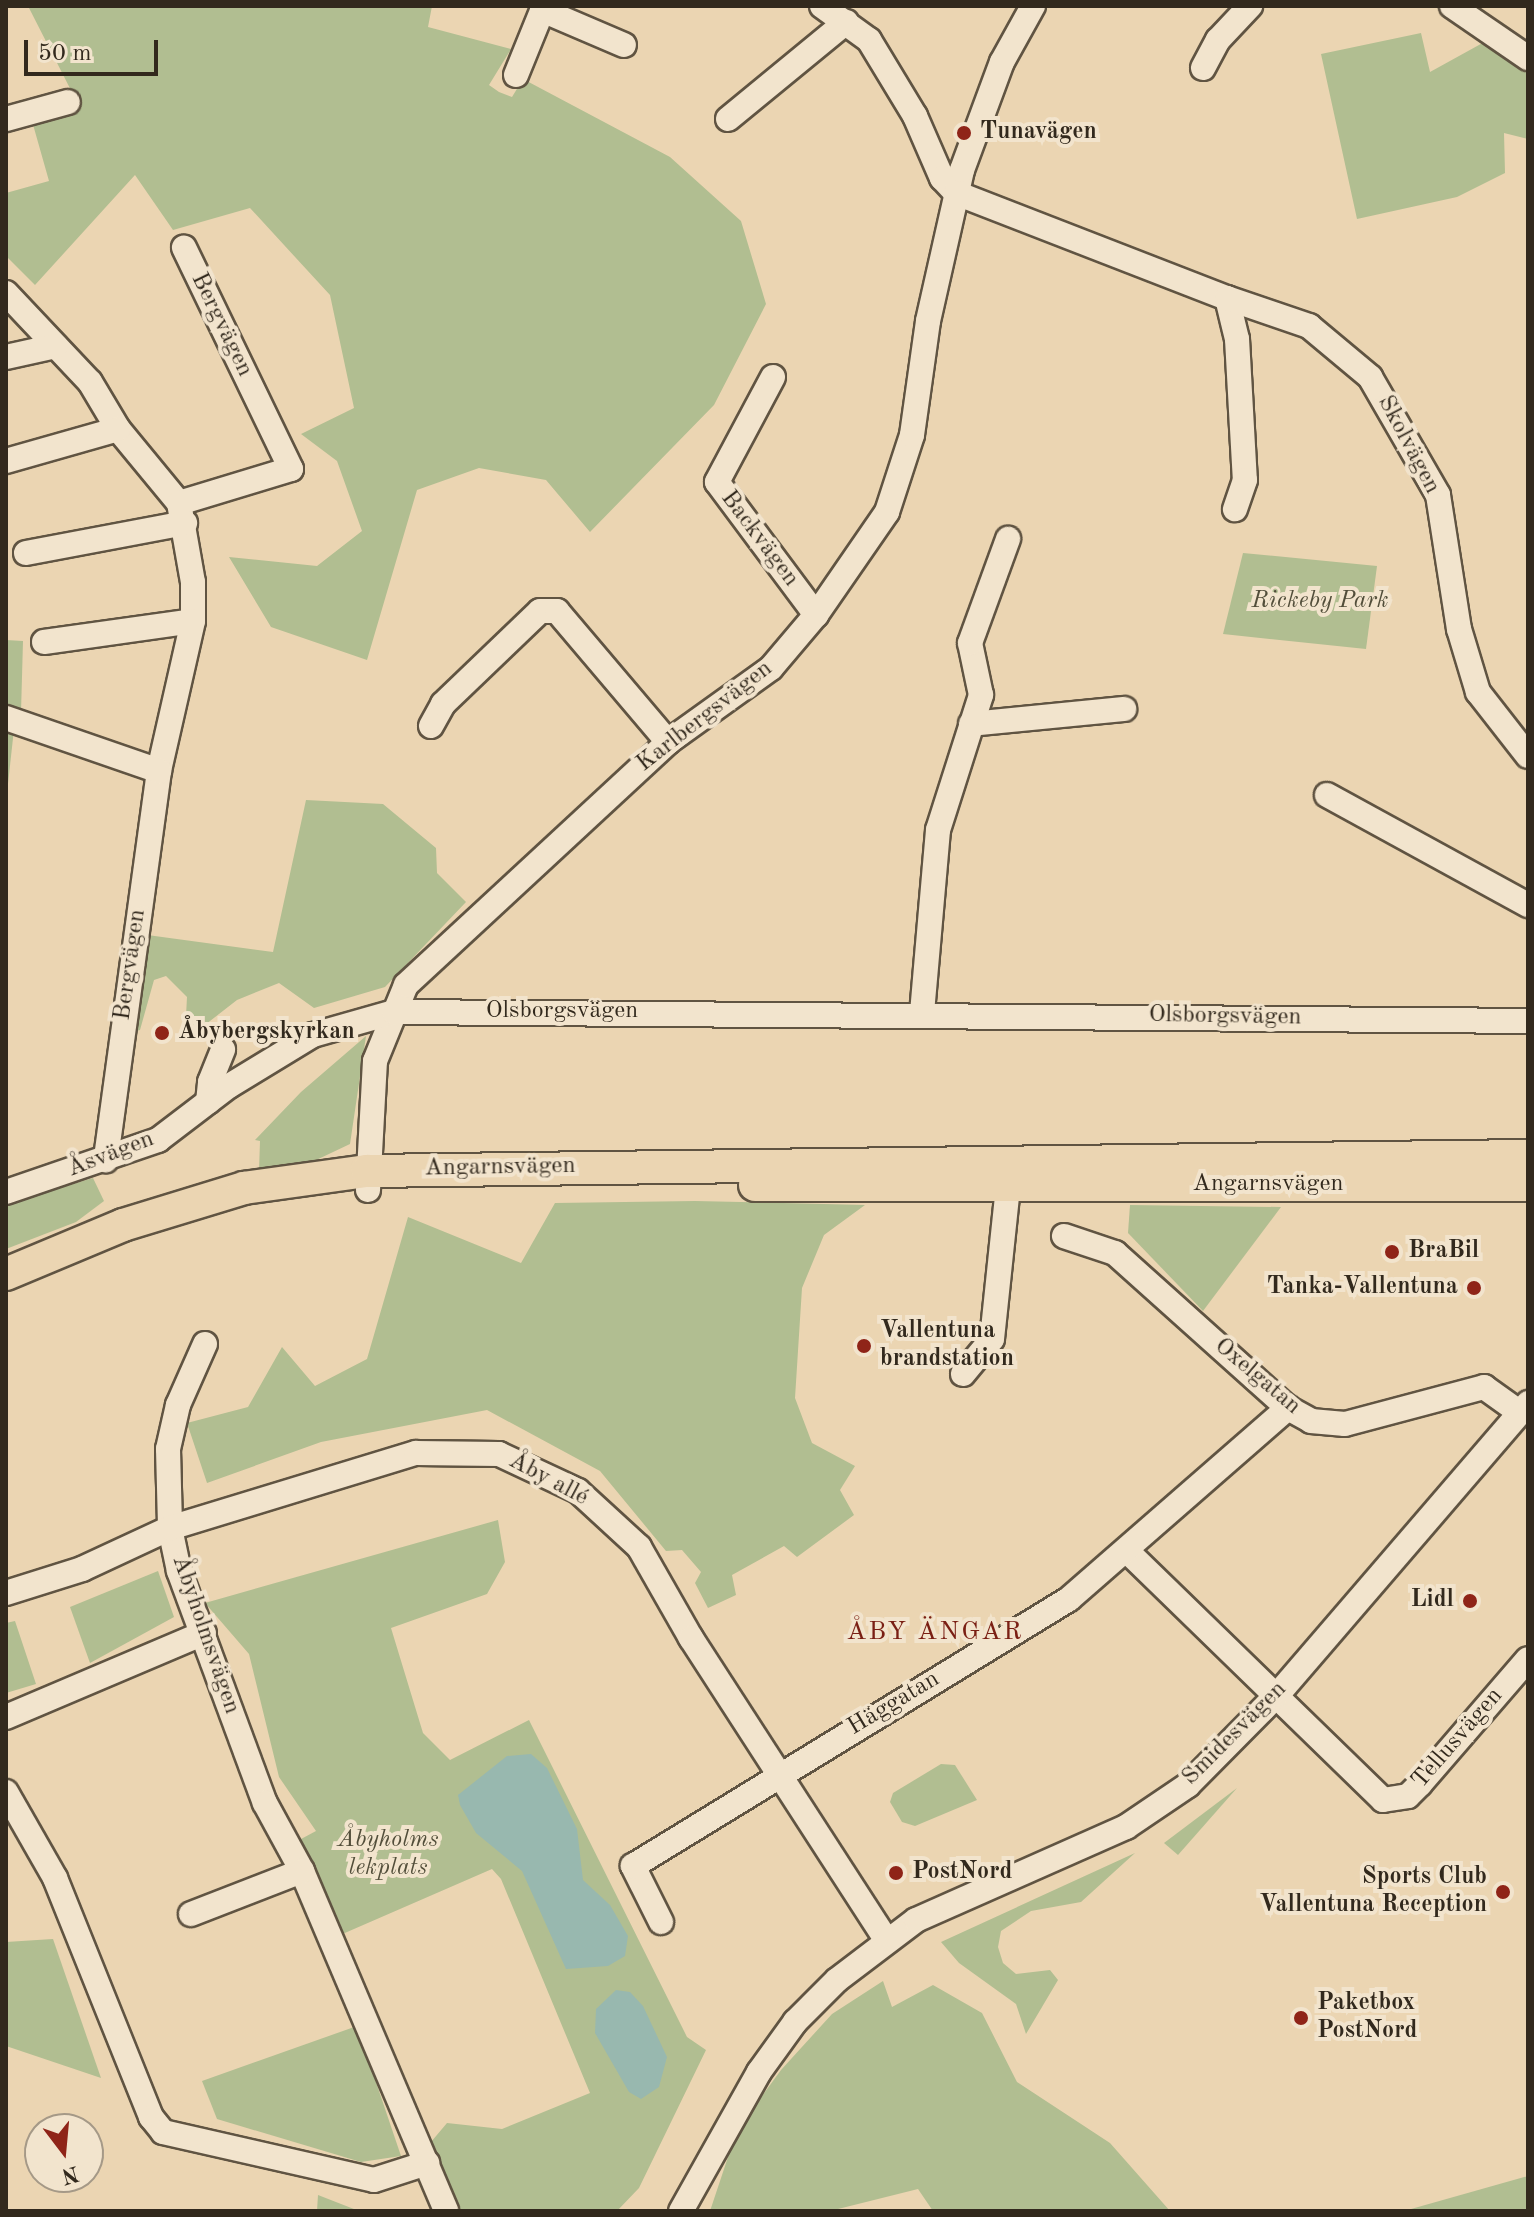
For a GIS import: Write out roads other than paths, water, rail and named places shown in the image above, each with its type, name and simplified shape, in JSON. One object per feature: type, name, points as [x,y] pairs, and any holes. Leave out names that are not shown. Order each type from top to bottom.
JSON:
[{"type":"main road","name":"Angarnsvägen","points":[[1009,1175],[1528,1156]]},
{"type":"main road","name":"Angarnsvägen","points":[[6,1274],[123,1225],[244,1188],[368,1180],[837,1162],[1009,1175],[1528,1185]]},
{"type":"main road","name":"Angarnsvägen","points":[[6,1292],[120,1244],[235,1210],[368,1180]]},
{"type":"street","points":[[822,6],[869,40],[915,116],[942,178],[956,193]]},
{"type":"street","name":"Karlbergsvägen","points":[[368,1180],[375,1061],[406,985],[460,930],[668,742],[771,668],[816,615],[887,512],[912,435],[928,321],[956,193],[1002,62],[1033,6]]},
{"type":"street","points":[[1203,68],[1218,40],[1250,6]]},
{"type":"street","points":[[1452,6],[1487,35],[1528,58]]},
{"type":"street","points":[[516,75],[543,8],[624,45]]},
{"type":"street","points":[[728,119],[846,22]]},
{"type":"street","points":[[6,119],[68,102]]},
{"type":"street","name":"Skolvägen","points":[[956,193],[1227,298],[1309,326],[1370,377],[1406,432],[1438,495],[1459,629],[1478,692],[1528,756]]},
{"type":"street","name":"Bergvägen","points":[[26,553],[182,513],[291,469],[184,248]]},
{"type":"street","points":[[6,293],[90,382],[118,429],[182,513]]},
{"type":"street","points":[[1227,298],[1237,339],[1245,480],[1235,509]]},
{"type":"street","points":[[6,357],[56,346]]},
{"type":"street","name":"Backvägen","points":[[773,377],[717,482],[816,615]]},
{"type":"street","points":[[6,461],[118,429]]},
{"type":"street","name":"Bergvägen","points":[[106,1160],[159,771],[193,621],[182,513]]},
{"type":"street","points":[[922,1013],[938,830],[981,695],[970,643],[1008,539]]},
{"type":"street","points":[[431,726],[443,704],[540,611],[557,611],[668,742]]},
{"type":"street","points":[[44,642],[193,621]]},
{"type":"street","points":[[971,724],[1124,709]]},
{"type":"street","points":[[14,721],[159,771]]},
{"type":"street","points":[[1327,795],[1528,905]]},
{"type":"street","name":"Olsborgsvägen","points":[[394,1012],[922,1013],[1528,1021]]},
{"type":"street","name":"Åsvägen","points":[[6,1192],[158,1140],[208,1102],[313,1035],[394,1012]]},
{"type":"street","points":[[208,1102],[210,1082],[223,1049]]},
{"type":"street","points":[[963,1374],[992,1339],[1009,1175]]},
{"type":"street","name":"Oxelgatan","points":[[1064,1236],[1115,1253],[1288,1408],[1311,1421],[1345,1424],[1484,1387],[1524,1407]]},
{"type":"street","name":"Åbyholmsvägen","points":[[205,1344],[178,1405],[168,1449],[170,1528],[179,1571],[265,1803],[302,1871],[446,2211]]},
{"type":"street","name":"Smidesvägen","points":[[689,2205],[726,2123],[795,2022],[886,1940],[972,1893],[1126,1827],[1188,1785],[1278,1694],[1524,1407]]},
{"type":"street","name":"Häggatan","points":[[778,1773],[1069,1599],[1288,1408]]},
{"type":"street","name":"Åby allé","points":[[6,1593],[82,1569],[170,1528],[416,1453],[499,1454],[578,1491],[639,1547],[778,1773],[886,1940]]},
{"type":"street","points":[[1127,1551],[1278,1694]]},
{"type":"street","points":[[6,1717],[204,1633]]},
{"type":"street","name":"Tellusvägen","points":[[1278,1694],[1369,1788],[1393,1801],[1420,1784],[1528,1659]]},
{"type":"street","points":[[661,1922],[633,1866],[778,1773]]},
{"type":"street","points":[[6,1792],[55,1878],[151,2117],[163,2132],[374,2180],[427,2163]]},
{"type":"street","points":[[191,1914],[302,1871]]},
{"type":"water","points":[[531,1754],[547,1768],[577,1829],[583,1880],[610,1905],[628,1936],[625,1956],[608,1966],[566,1969],[522,1871],[476,1833],[460,1805],[458,1795],[507,1756]]},
{"type":"water","points":[[616,1990],[630,1992],[643,2006],[667,2057],[659,2087],[641,2099],[629,2092],[595,2033],[596,2009]]},
{"type":"place","name":"Tunavägen","points":[[964,133]]},
{"type":"place","name":"Åbybergskyrkan","points":[[162,1033]]},
{"type":"place","name":"BraBil","points":[[1392,1252]]},
{"type":"place","name":"Tanka-Vallentuna","points":[[1474,1288]]},
{"type":"place","name":"Vallentuna brandstation","points":[[864,1346]]},
{"type":"place","name":"Lidl","points":[[1470,1601]]},
{"type":"place","name":"PostNord","points":[[896,1873]]},
{"type":"place","name":"Sports Club Vallentuna Reception","points":[[1503,1892]]},
{"type":"place","name":"Paketbox PostNord","points":[[1301,2018]]},
{"type":"district","name":"ÅBY ÄNGAR","points":[[935,1633]]},
{"type":"park label","name":"Rickeby Park","points":[[1320,602]]},
{"type":"park label","name":"Åbyholms lekplats","points":[[388,1855]]}]
